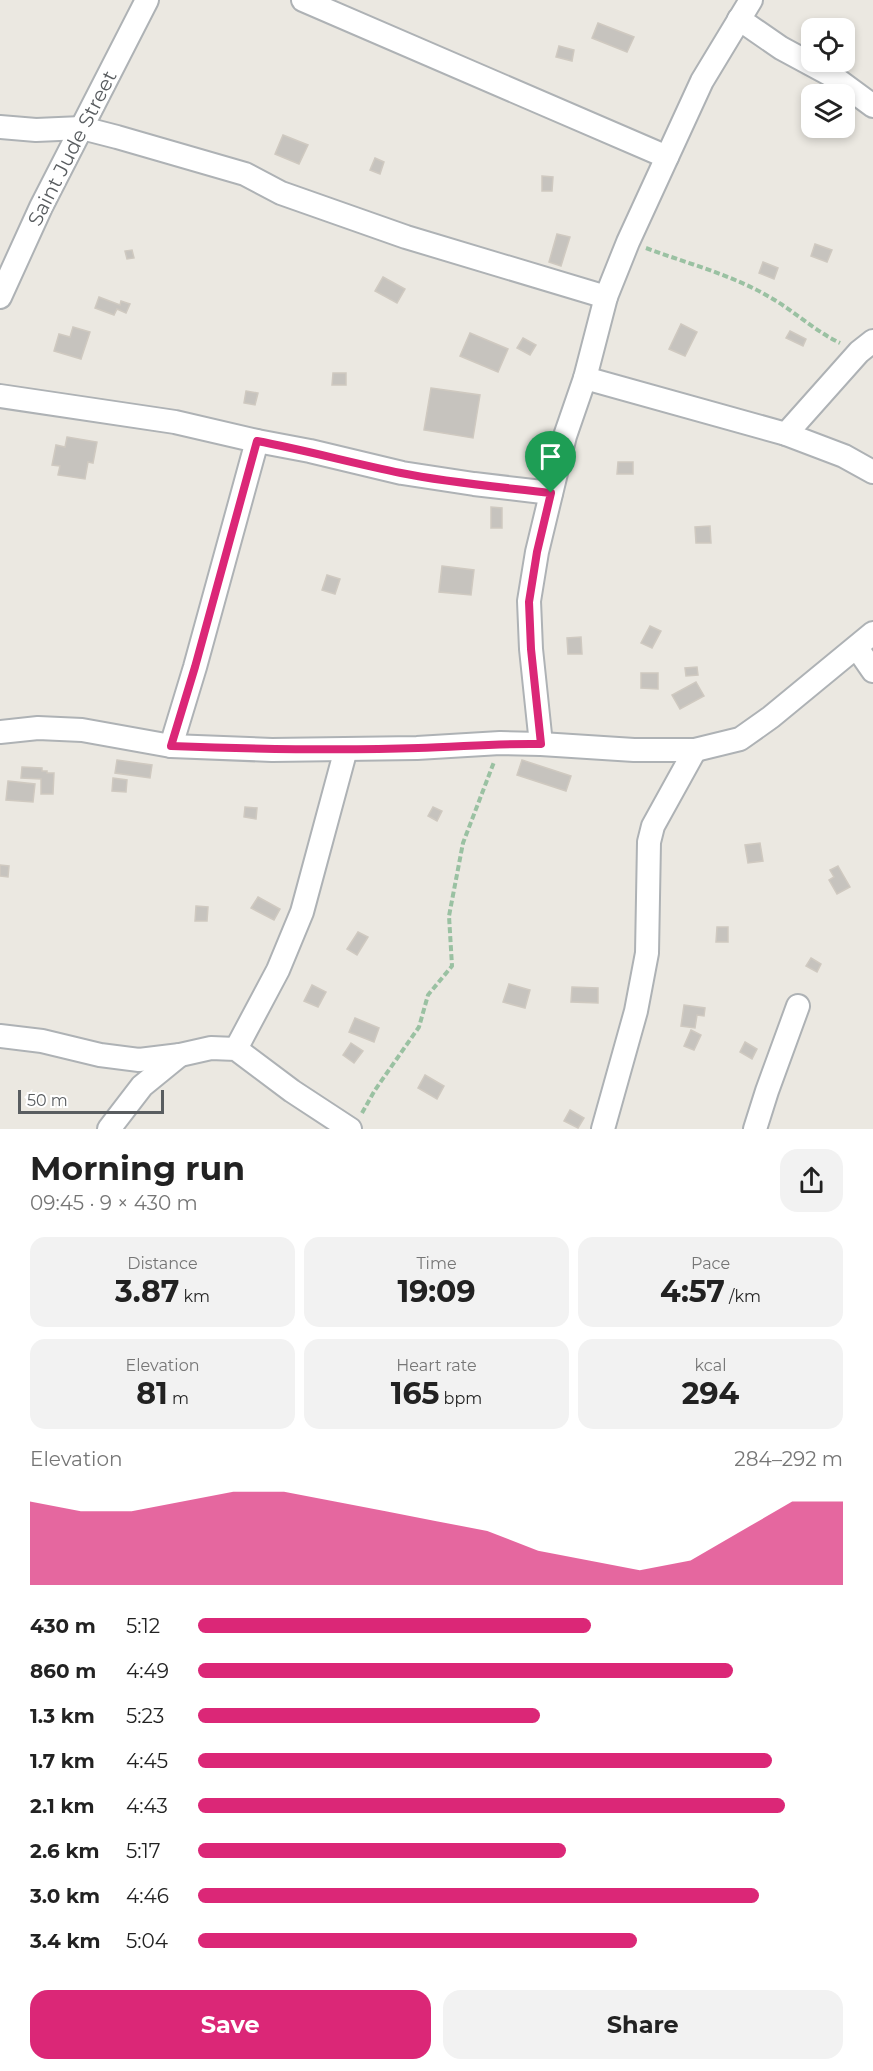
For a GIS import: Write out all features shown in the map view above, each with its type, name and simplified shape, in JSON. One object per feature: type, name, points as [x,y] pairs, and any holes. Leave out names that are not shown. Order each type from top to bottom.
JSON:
[{"type":"street","name":"Saint Jude Street","points":[[0,297],[41,207],[147,0]]},
{"type":"street","points":[[303,0],[667,157]]},
{"type":"street","points":[[541,744],[531,649],[529,602],[537,552],[565,436],[585,378],[606,297],[628,242],[702,81],[751,0]]},
{"type":"street","points":[[739,20],[781,48],[831,75],[873,106]]},
{"type":"street","points":[[0,127],[36,130],[82,128],[245,174],[281,193],[406,237],[606,297]]},
{"type":"street","points":[[786,434],[866,347]]},
{"type":"street","points":[[585,378],[786,434],[844,456],[873,472]]},
{"type":"street","points":[[0,396],[175,422],[402,473],[551,493]]},
{"type":"street","points":[[171,746],[257,441]]},
{"type":"street","points":[[0,732],[38,728],[82,730],[171,746],[272,750],[417,748],[500,743],[634,750],[695,750],[740,739],[771,717],[865,641],[873,671]]},
{"type":"street","points":[[236,1050],[278,970],[302,912],[346,749]]},
{"type":"street","points":[[603,1129],[636,1011],[647,953],[649,842],[653,826],[695,750]]},
{"type":"street","points":[[755,1129],[798,1006]]},
{"type":"street","points":[[0,1036],[42,1041],[100,1055],[139,1060],[180,1055],[211,1048],[236,1050],[292,1091],[354,1124]]},
{"type":"street","points":[[109,1129],[142,1086],[180,1055]]},
{"type":"path","points":[[628,242],[740,282],[769,296],[821,333],[866,347]]},
{"type":"path","points":[[354,1124],[419,1027],[428,995],[452,966],[449,916],[463,843],[500,743]]},
{"type":"building","points":[[598,23],[634,37],[627,52],[592,38]]},
{"type":"building","points":[[559,46],[574,50],[572,61],[556,57]]},
{"type":"building","points":[[283,135],[308,145],[299,164],[275,154]]},
{"type":"building","points":[[375,158],[384,162],[380,174],[370,170]]},
{"type":"building","points":[[542,176],[553,177],[552,191],[542,191]]},
{"type":"building","points":[[557,234],[570,237],[561,266],[549,262]]},
{"type":"building","points":[[815,244],[832,250],[827,262],[811,256]]},
{"type":"building","points":[[132,250],[134,258],[127,259],[125,251]]},
{"type":"building","points":[[763,262],[778,268],[774,279],[759,273]]},
{"type":"building","points":[[383,277],[405,289],[397,303],[375,291]]},
{"type":"building","points":[[99,297],[120,305],[121,301],[130,304],[126,313],[117,309],[114,315],[95,308]]},
{"type":"building","points":[[681,324],[697,332],[685,356],[669,349]]},
{"type":"building","points":[[73,327],[90,332],[81,359],[54,351],[59,334],[70,337]]},
{"type":"building","points":[[790,331],[806,339],[803,346],[786,338]]},
{"type":"building","points":[[470,333],[508,349],[498,372],[460,356]]},
{"type":"building","points":[[523,338],[536,345],[530,355],[517,348]]},
{"type":"building","points":[[333,373],[346,373],[346,385],[332,385]]},
{"type":"building","points":[[431,388],[480,395],[473,438],[424,430]]},
{"type":"building","points":[[246,391],[258,393],[255,405],[244,403]]},
{"type":"building","points":[[67,437],[97,442],[93,463],[88,462],[85,479],[58,475],[60,466],[52,465],[56,445],[65,447]]},
{"type":"building","points":[[618,462],[633,462],[633,474],[617,474]]},
{"type":"building","points":[[491,507],[502,508],[502,528],[491,528]]},
{"type":"building","points":[[710,526],[711,543],[696,543],[695,527]]},
{"type":"building","points":[[442,566],[474,570],[471,595],[439,592]]},
{"type":"building","points":[[327,575],[340,579],[335,594],[322,590]]},
{"type":"building","points":[[650,626],[661,631],[652,648],[641,643]]},
{"type":"building","points":[[581,637],[582,654],[568,654],[567,638]]},
{"type":"building","points":[[697,667],[698,675],[686,676],[685,668]]},
{"type":"building","points":[[641,673],[658,673],[658,689],[641,688]]},
{"type":"building","points":[[696,682],[704,696],[680,709],[672,695]]},
{"type":"building","points":[[117,760],[152,765],[150,778],[115,773]]},
{"type":"building","points":[[522,760],[571,776],[566,791],[517,775]]},
{"type":"building","points":[[22,767],[42,768],[42,771],[54,773],[53,794],[41,794],[41,779],[21,778]]},
{"type":"building","points":[[113,778],[127,780],[126,792],[112,791]]},
{"type":"building","points":[[8,781],[35,784],[33,802],[6,800]]},
{"type":"building","points":[[245,807],[257,808],[256,819],[244,817]]},
{"type":"building","points":[[433,807],[442,811],[437,821],[428,816]]},
{"type":"building","points":[[760,843],[763,861],[748,863],[745,845]]},
{"type":"building","points":[[0,865],[9,866],[8,877],[0,876]]},
{"type":"building","points":[[838,866],[850,887],[837,894],[829,880],[834,877],[830,870]]},
{"type":"building","points":[[258,897],[280,909],[274,920],[251,908]]},
{"type":"building","points":[[196,906],[208,907],[207,921],[195,921]]},
{"type":"building","points":[[717,927],[728,927],[728,942],[716,942]]},
{"type":"building","points":[[358,932],[368,937],[357,955],[347,949]]},
{"type":"building","points":[[811,958],[821,964],[817,972],[806,966]]},
{"type":"building","points":[[509,984],[530,990],[525,1008],[503,1002]]},
{"type":"building","points":[[312,985],[326,992],[318,1007],[304,1001]]},
{"type":"building","points":[[572,987],[598,988],[598,1003],[571,1002]]},
{"type":"building","points":[[684,1005],[705,1008],[704,1016],[697,1015],[695,1028],[681,1026]]},
{"type":"building","points":[[355,1018],[379,1028],[374,1042],[349,1032]]},
{"type":"building","points":[[691,1030],[701,1035],[694,1050],[684,1046]]},
{"type":"building","points":[[745,1042],[757,1049],[752,1059],[740,1052]]},
{"type":"building","points":[[351,1043],[363,1051],[354,1063],[343,1055]]},
{"type":"building","points":[[425,1075],[444,1086],[437,1099],[418,1088]]},
{"type":"building","points":[[570,1110],[584,1118],[578,1128],[564,1121]]},
{"type":"route","points":[[257,441],[402,473],[551,493],[537,552],[529,602],[531,649],[541,744],[500,743],[417,748],[272,750],[171,746],[257,441]]}]
